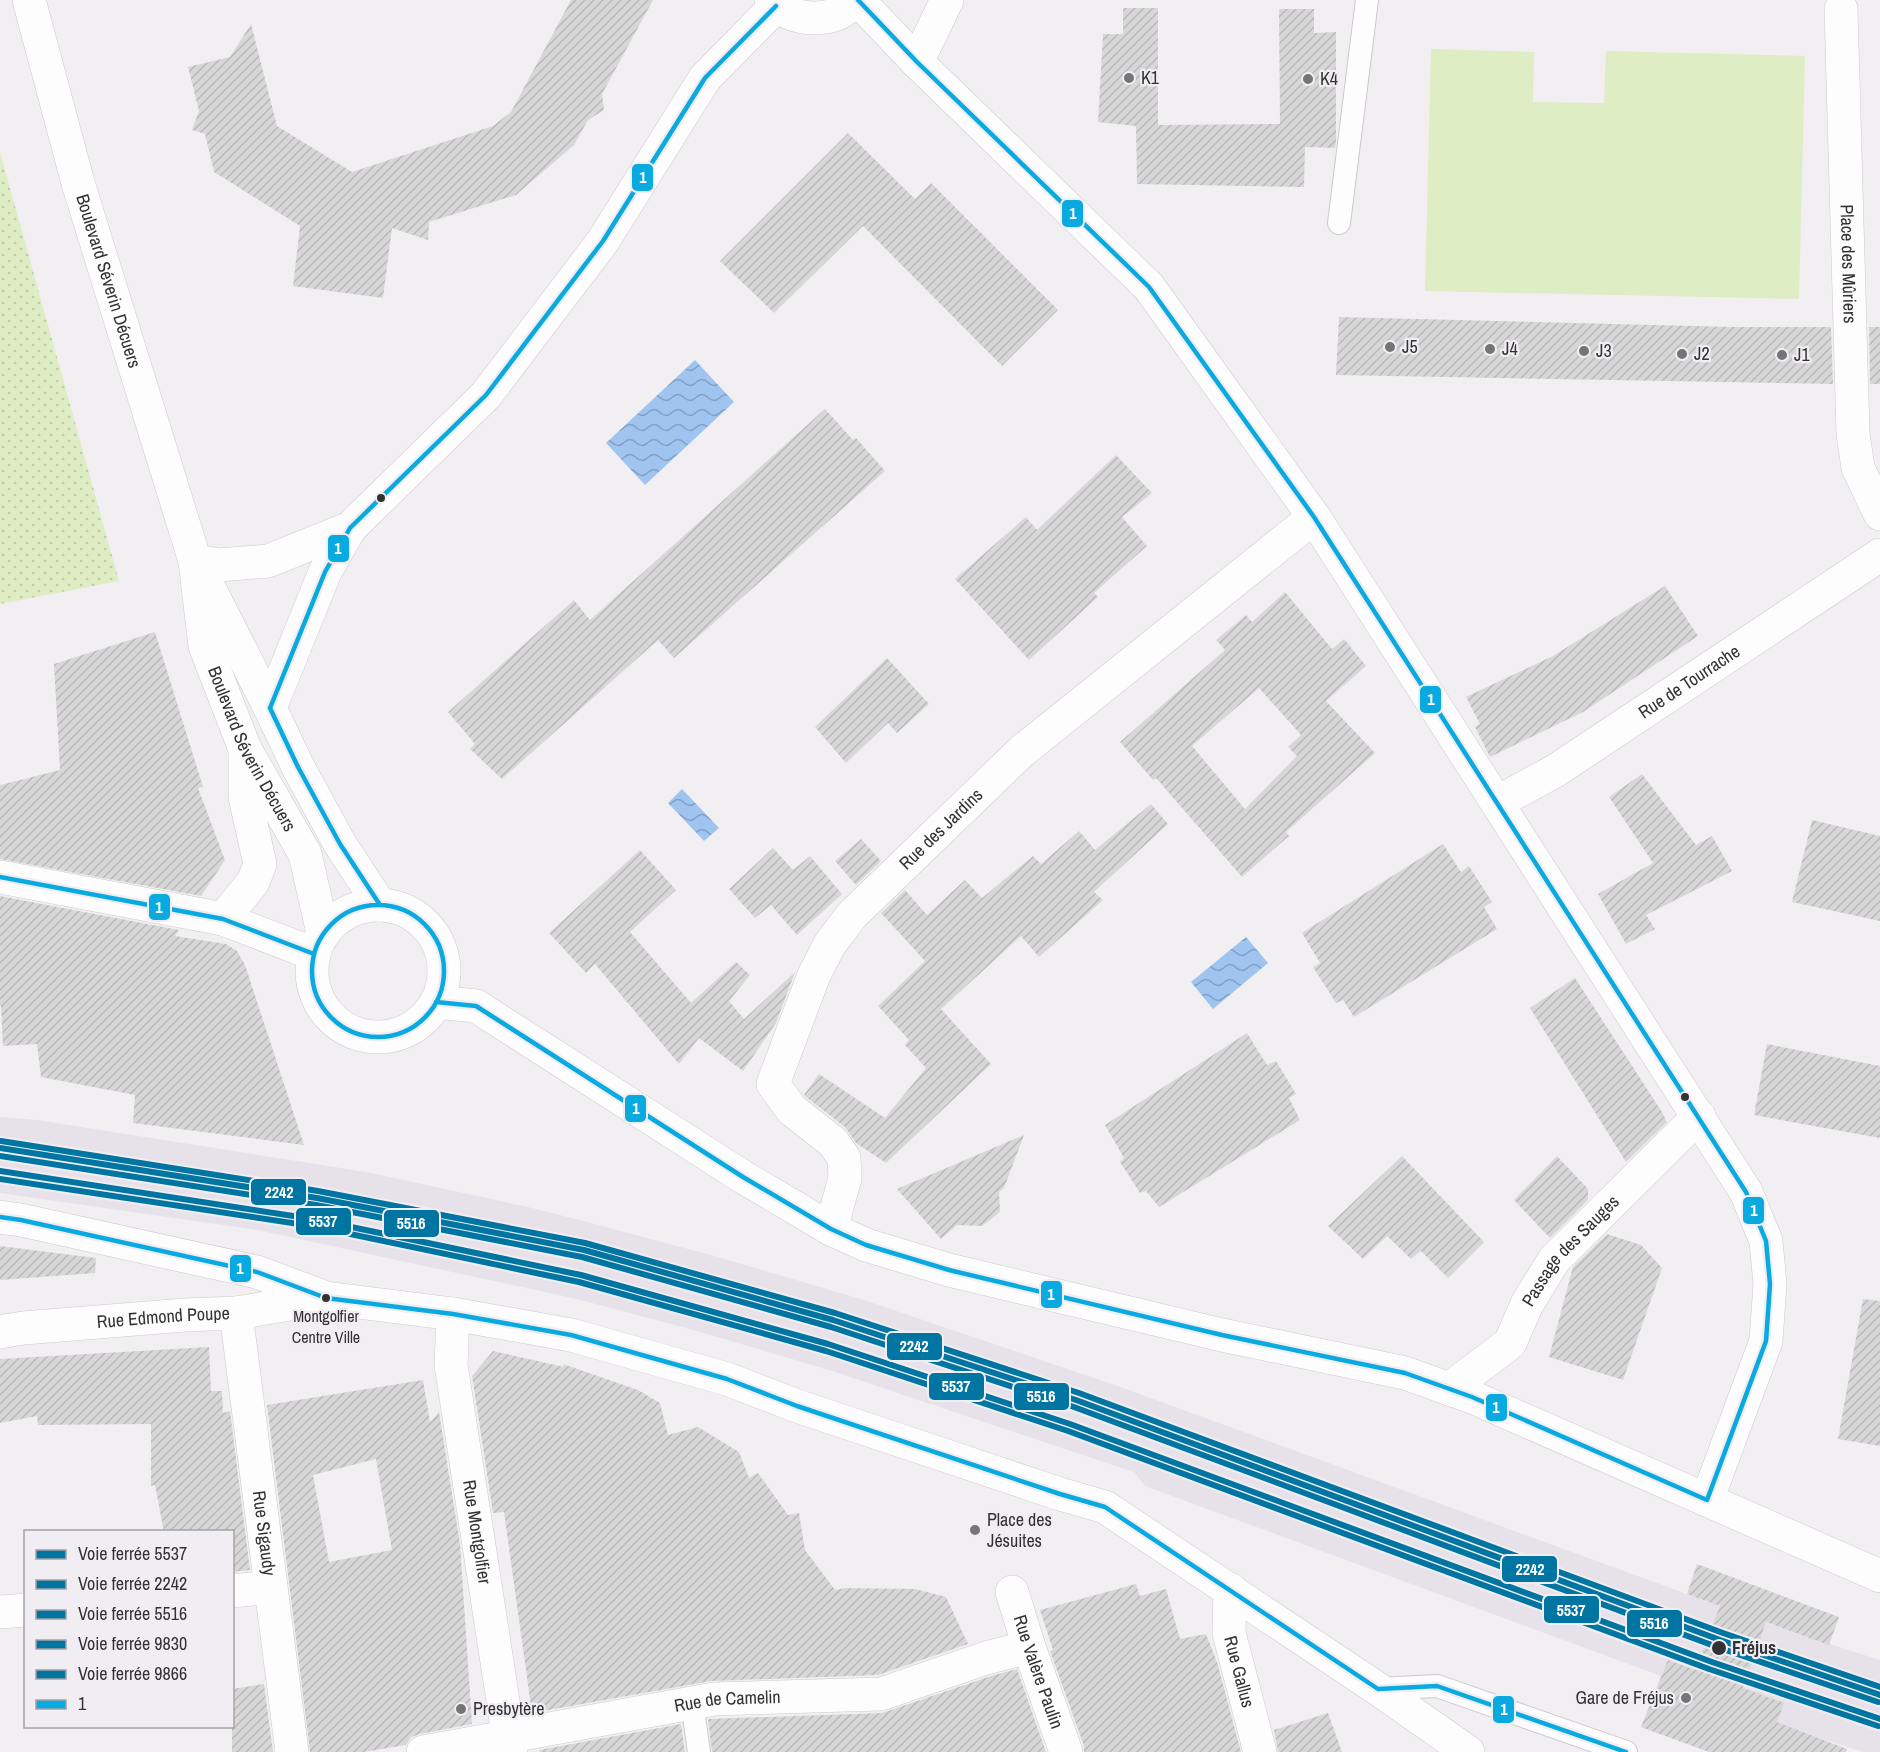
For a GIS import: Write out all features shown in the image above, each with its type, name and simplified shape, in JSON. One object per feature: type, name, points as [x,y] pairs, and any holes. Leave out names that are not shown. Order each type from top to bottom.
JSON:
[{"type":"street","name":"Boulevard Séverin Décuers","points":[[29,0],[78,183],[195,561],[298,767],[340,844],[380,905]]},
{"type":"street","points":[[270,708],[325,572],[350,528],[486,395],[603,241],[705,78],[774,3],[795,15],[816,18],[839,13],[857,0],[917,62],[1149,287],[1314,517],[1746,1192],[1766,1241],[1770,1284],[1766,1341],[1707,1500]]},
{"type":"street","points":[[917,62],[947,0]]},
{"type":"street","name":"Place des Mûriers","points":[[1842,3],[1853,434],[1858,468],[1880,514]]},
{"type":"street","name":"Rue des Jardins","points":[[831,1229],[845,1178],[844,1158],[833,1142],[792,1110],[773,1084],[814,975],[830,944],[852,915],[1022,751],[1314,517]]},
{"type":"street","points":[[195,561],[219,565],[268,561],[350,528]]},
{"type":"street","name":"Rue de Tourrache","points":[[1498,802],[1555,771],[1880,555]]},
{"type":"street","name":"Boulevard Séverin Décuers","points":[[195,561],[205,646],[245,749],[305,854],[319,943]]},
{"type":"street","points":[[223,919],[253,882],[260,864],[245,797],[245,749]]},
{"type":"street","points":[[0,878],[29,881],[223,919],[319,943]]},
{"type":"street","points":[[380,905],[402,910],[421,921],[435,938],[442,958],[443,980],[436,1002],[424,1019],[406,1031],[385,1037],[364,1036],[343,1028],[327,1014],[316,995],[311,974],[319,943],[338,918],[358,908],[380,905]]},
{"type":"street","points":[[436,1002],[476,1006],[742,1177],[831,1229],[866,1245],[949,1270],[1222,1335],[1405,1373],[1449,1389],[1880,1576]]},
{"type":"street","name":"Passage des Sauges","points":[[1449,1389],[1510,1343],[1527,1304],[1554,1260],[1699,1116]]},
{"type":"street","points":[[0,1217],[257,1272],[326,1298],[453,1314],[571,1335],[727,1379],[841,1421],[1060,1494],[1106,1507],[1468,1752]]},
{"type":"street","name":"Rue Edmond Poupe","points":[[0,1332],[23,1328],[236,1313],[326,1298]]},
{"type":"street","name":"Rue Sigaudy","points":[[236,1313],[292,1752]]},
{"type":"street","name":"Rue Montgolfier","points":[[453,1314],[451,1365],[510,1745]]},
{"type":"street","points":[[234,1591],[271,1587]]},
{"type":"street","name":"Rue Gallus","points":[[1230,1590],[1229,1633],[1260,1752]]},
{"type":"street","name":"Rue Valère Paulin","points":[[1012,1592],[1065,1752]]},
{"type":"street","points":[[0,1612],[24,1610]]},
{"type":"street","name":"Rue de Camelin","points":[[423,1752],[510,1745],[714,1699],[880,1694],[986,1658],[1029,1647]]},
{"type":"lane","points":[[1339,224],[1367,0]]},
{"type":"lane","points":[[1378,1689],[1437,1686],[1626,1752]]},
{"type":"lane","points":[[692,1703],[699,1752]]},
{"type":"shaded area","points":[[0,1117],[37,1120],[366,1172],[591,1223],[864,1300],[1115,1385],[1720,1606],[1880,1660],[1880,1752],[1863,1752],[1807,1734],[1800,1752],[1709,1752],[1641,1727],[1661,1676],[1145,1486],[1134,1472],[829,1370],[577,1299],[258,1230],[0,1193]]},
{"type":"green space","points":[[1431,49],[1534,52],[1533,102],[1604,103],[1606,51],[1805,56],[1799,299],[1425,291]]},
{"type":"green space","points":[[0,152],[119,581],[0,604]]},
{"type":"water","points":[[695,360],[734,402],[645,485],[606,443]]},
{"type":"water","points":[[682,789],[719,828],[704,841],[668,803]]},
{"type":"water","points":[[1246,937],[1268,963],[1213,1009],[1191,982]]},
{"type":"building","points":[[571,0],[653,0],[602,94],[604,110],[588,120],[574,145],[516,195],[429,222],[428,240],[392,228],[383,298],[293,286],[300,226],[214,172],[205,134],[192,130],[199,111],[188,67],[230,57],[251,24],[277,126],[352,172],[493,126],[511,112]]},
{"type":"building","points":[[1123,8],[1158,8],[1158,125],[1280,124],[1279,9],[1314,9],[1314,33],[1336,32],[1336,142],[1335,148],[1305,147],[1304,187],[1137,184],[1136,126],[1098,122],[1103,34],[1123,34]]},
{"type":"building","points":[[848,133],[915,199],[931,183],[1058,310],[1002,366],[863,226],[774,313],[720,261]]},
{"type":"building","points":[[1339,317],[1734,327],[1831,327],[1833,384],[1336,375]]},
{"type":"building","points":[[1869,327],[1880,327],[1880,384],[1870,384]]},
{"type":"building","points":[[825,409],[853,440],[856,438],[885,471],[674,658],[658,640],[502,779],[470,749],[475,744],[448,712],[574,600],[590,620]]},
{"type":"building","points":[[1116,455],[1152,493],[1122,517],[1147,546],[1094,593],[1098,597],[1029,660],[955,579],[1026,517],[1037,530]]},
{"type":"building","points":[[1665,586],[1698,636],[1583,712],[1490,757],[1475,727],[1480,724],[1466,697],[1553,656]]},
{"type":"building","points":[[1285,592],[1332,649],[1344,639],[1366,666],[1326,701],[1375,753],[1286,832],[1289,836],[1242,877],[1156,778],[1153,780],[1120,742],[1225,650],[1216,640],[1246,615],[1252,622]],"holes":[[[1259,688],[1301,735],[1288,747],[1297,756],[1245,809],[1192,746]]]},
{"type":"building","points":[[155,632],[203,787],[198,788],[225,860],[201,896],[0,859],[0,785],[60,770],[54,664]]},
{"type":"building","points":[[887,658],[929,704],[897,733],[888,723],[846,763],[815,727]]},
{"type":"building","points":[[1642,774],[1696,845],[1712,836],[1732,871],[1646,915],[1655,929],[1626,944],[1598,894],[1653,863],[1609,797]]},
{"type":"building","points":[[1151,804],[1168,824],[1094,892],[1103,900],[1039,957],[1021,936],[941,1009],[991,1064],[886,1163],[856,1143],[845,1127],[804,1095],[819,1074],[885,1118],[926,1068],[905,1045],[909,1040],[878,1006],[925,961],[881,913],[905,890],[927,915],[965,880],[982,898],[1033,856],[1041,864],[1079,831],[1095,850]]},
{"type":"building","points":[[1812,820],[1880,836],[1880,921],[1792,902]]},
{"type":"building","points":[[861,839],[881,861],[856,885],[835,861]]},
{"type":"building","points":[[1443,844],[1461,872],[1469,866],[1492,902],[1484,907],[1497,929],[1354,1017],[1343,1000],[1336,1003],[1313,967],[1320,963],[1302,933]]},
{"type":"building","points":[[773,848],[793,870],[810,856],[842,894],[797,935],[771,905],[755,918],[729,889]]},
{"type":"building","points":[[640,850],[676,890],[630,932],[691,1003],[736,962],[750,975],[729,1001],[744,1019],[795,972],[776,1023],[743,1071],[699,1038],[679,1064],[595,964],[586,973],[549,933]]},
{"type":"building","points":[[0,896],[179,930],[175,936],[226,944],[237,951],[245,965],[304,1145],[133,1123],[135,1095],[41,1077],[37,1044],[3,1046],[0,1006]]},
{"type":"building","points":[[1575,978],[1667,1122],[1626,1162],[1530,1008]]},
{"type":"building","points":[[1247,1033],[1267,1065],[1276,1061],[1296,1094],[1289,1098],[1300,1120],[1159,1207],[1146,1191],[1140,1193],[1120,1162],[1124,1158],[1105,1125]]},
{"type":"building","points":[[1767,1044],[1880,1066],[1880,1138],[1754,1115]]},
{"type":"building","points":[[1024,1135],[1004,1188],[999,1192],[1000,1212],[982,1226],[957,1225],[941,1239],[897,1189]]},
{"type":"building","points":[[1402,1156],[1484,1242],[1448,1278],[1421,1251],[1411,1259],[1387,1236],[1363,1259],[1328,1226]]},
{"type":"building","points":[[1557,1156],[1588,1189],[1588,1200],[1550,1238],[1514,1200]]},
{"type":"building","points":[[1607,1234],[1641,1245],[1662,1268],[1623,1380],[1549,1357],[1573,1267]]},
{"type":"building","points":[[0,1246],[96,1258],[95,1273],[0,1280]]},
{"type":"building","points":[[1863,1299],[1880,1301],[1880,1446],[1838,1439]]},
{"type":"building","points":[[209,1347],[211,1391],[222,1391],[223,1413],[230,1411],[250,1570],[234,1572],[234,1530],[164,1530],[155,1485],[151,1486],[151,1424],[38,1425],[37,1416],[0,1423],[0,1359]]},
{"type":"building","points":[[493,1351],[564,1367],[563,1364],[638,1390],[660,1403],[668,1435],[698,1427],[739,1452],[749,1478],[758,1473],[788,1515],[799,1513],[805,1550],[835,1590],[845,1588],[915,1589],[946,1597],[968,1644],[878,1675],[711,1681],[532,1713],[504,1512],[493,1513],[472,1376]]},
{"type":"building","points":[[423,1380],[430,1422],[439,1412],[460,1544],[472,1724],[420,1734],[411,1737],[406,1745],[364,1752],[310,1752],[267,1405]],"holes":[[[376,1459],[392,1550],[329,1562],[313,1475]]]},
{"type":"building","points":[[1697,1564],[1839,1617],[1829,1645],[1766,1622],[1743,1688],[1784,1703],[1777,1722],[1847,1749],[1846,1752],[1709,1752],[1641,1727],[1668,1660],[1695,1670],[1720,1606],[1687,1594]]},
{"type":"building","points":[[1136,1584],[1140,1596],[1166,1589],[1180,1639],[1206,1634],[1217,1662],[1241,1752],[1084,1752],[1084,1746],[1050,1651],[1053,1650],[1040,1610]]},
{"type":"building","points":[[1017,1669],[1046,1752],[712,1752],[708,1719],[882,1713]]},
{"type":"building","points":[[264,1684],[273,1752],[232,1752],[234,1689]]},
{"type":"building","points":[[1328,1713],[1342,1752],[1278,1752],[1274,1730]]},
{"type":"building","points":[[681,1724],[685,1752],[540,1752],[539,1750]]},
{"type":"rail line","name":"9866","points":[[1,1141],[318,1191],[585,1243],[835,1313],[1079,1393],[1723,1633],[1880,1687]]},
{"type":"rail line","name":"2242","points":[[0,1148],[317,1198],[584,1250],[833,1320],[1076,1400],[1720,1640],[1880,1695]]},
{"type":"rail line","name":"5516","points":[[0,1156],[316,1205],[582,1257],[831,1327],[1074,1407],[1717,1647],[1878,1702]]},
{"type":"rail line","name":"5537","points":[[0,1171],[313,1219],[581,1275],[828,1344],[1070,1424],[1712,1662],[1880,1719]]},
{"type":"rail line","name":"9830","points":[[0,1179],[312,1226],[579,1282],[826,1351],[1068,1431],[1709,1669],[1878,1726]]},
{"type":"transit line","name":"1","points":[[858,0],[917,62],[1149,287],[1314,517],[1746,1192],[1766,1241],[1770,1284],[1766,1341],[1707,1500]]},
{"type":"transit line","name":"1","points":[[270,708],[325,572],[350,528],[486,395],[603,241],[705,78],[776,6]]},
{"type":"transit line","name":"1","points":[[270,708],[298,767],[340,844],[380,905]]},
{"type":"transit line","name":"1","points":[[0,877],[223,919],[314,954]]},
{"type":"transit line","name":"1","points":[[378,905],[403,910],[424,925],[439,946],[444,971],[439,996],[424,1017],[403,1032],[378,1037],[353,1032],[332,1017],[317,996],[312,971],[317,946],[332,925],[353,910],[378,905]]},
{"type":"transit line","name":"1","points":[[436,1002],[476,1006],[743,1177],[831,1229],[866,1245],[949,1270],[1222,1335],[1405,1373],[1472,1397],[1707,1500]]},
{"type":"transit line","name":"1","points":[[0,1217],[257,1272],[326,1298],[453,1314],[571,1335],[727,1379],[797,1406],[1105,1507],[1378,1689]]},
{"type":"transit line","name":"1","points":[[1378,1689],[1437,1686],[1626,1752]]},
{"type":"place","name":"K1","points":[[1129,78]]},
{"type":"place","name":"K4","points":[[1308,79]]},
{"type":"place","name":"J5","points":[[1390,347]]},
{"type":"place","name":"J4","points":[[1490,349]]},
{"type":"place","name":"J3","points":[[1584,351]]},
{"type":"place","name":"J2","points":[[1682,354]]},
{"type":"place","name":"J1","points":[[1782,355]]},
{"type":"place","name":"Montgolfier Centre Ville","points":[[326,1298]]},
{"type":"place","name":"Place des Jésuites","points":[[975,1530]]},
{"type":"place","name":"Fréjus","points":[[1719,1648]]},
{"type":"place","name":"Gare de Fréjus","points":[[1686,1698]]},
{"type":"place","name":"Presbytère","points":[[461,1709]]}]
